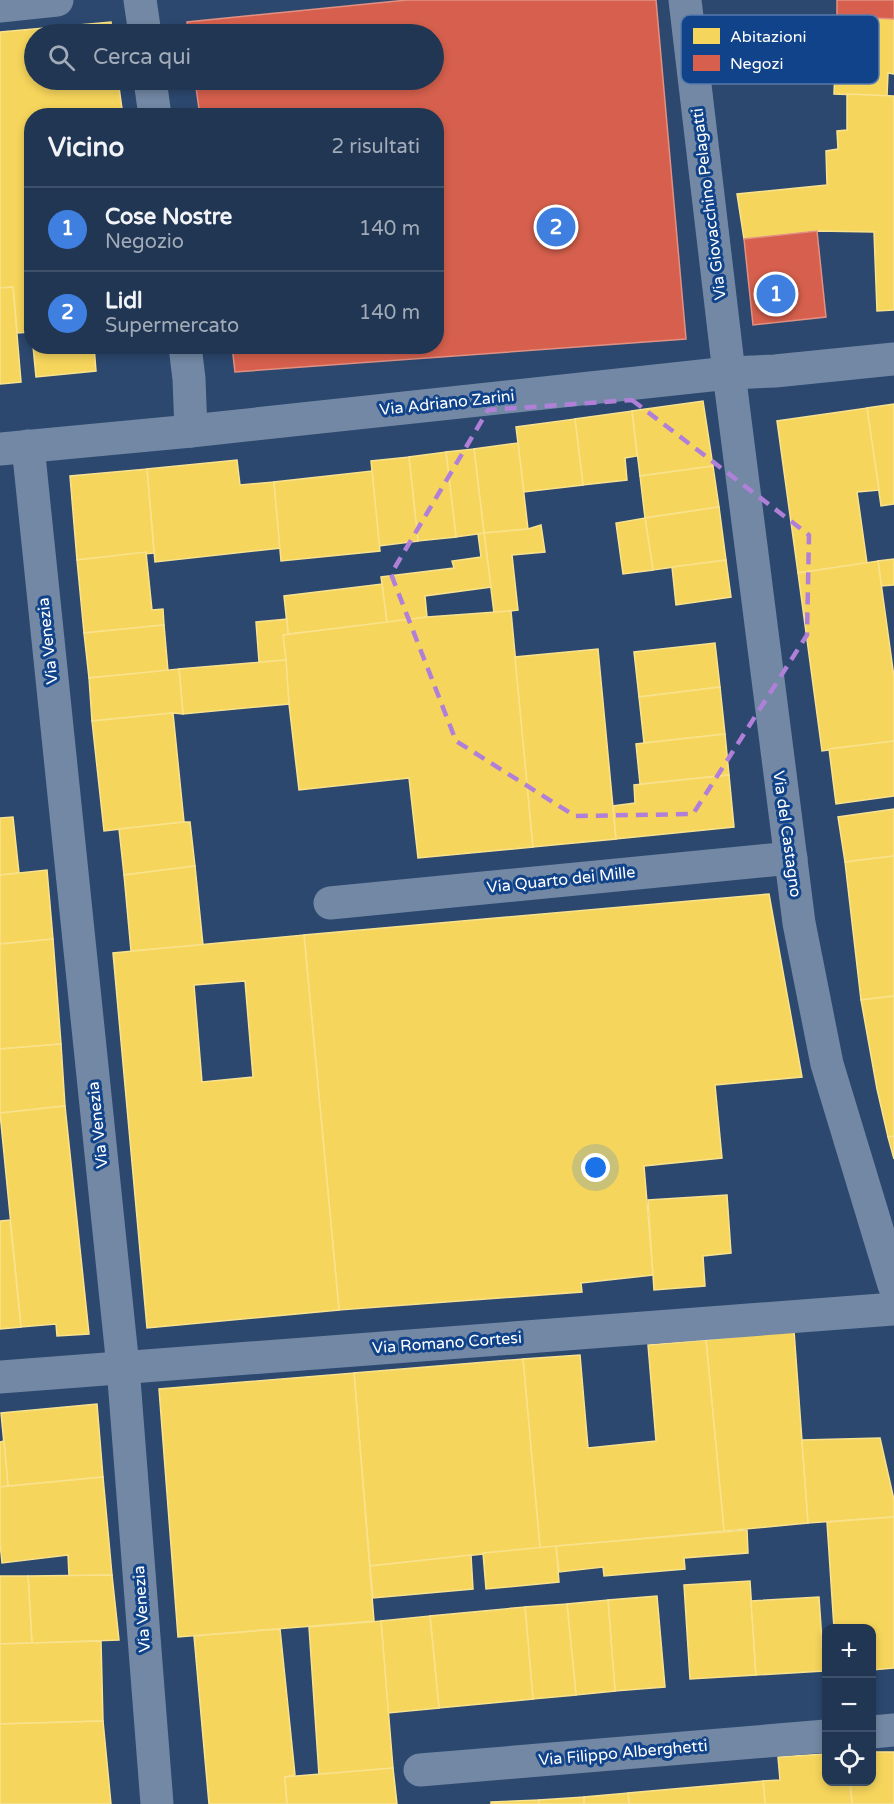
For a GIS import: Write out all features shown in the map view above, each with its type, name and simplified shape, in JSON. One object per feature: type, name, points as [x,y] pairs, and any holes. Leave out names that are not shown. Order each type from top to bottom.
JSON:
[{"type":"street","points":[[0,6],[57,0]]},
{"type":"street","points":[[140,0],[144,24]]},
{"type":"street","name":"Via Giovacchino Pelagatti","points":[[685,0],[687,15]]},
{"type":"street","name":"Via Giovacchino Pelagatti","points":[[695,84],[729,373]]},
{"type":"street","points":[[151,90],[154,108]]},
{"type":"street","points":[[186,354],[191,431]]},
{"type":"street","name":"Via Adriano Zarini","points":[[14,448],[729,373],[775,371],[894,359]]},
{"type":"street","name":"Via del Castagno","points":[[729,373],[799,923],[827,1064],[894,1285]]},
{"type":"street","name":"Via Venezia","points":[[14,448],[123,1367],[157,1804]]},
{"type":"street","name":"Via Quarto dei Mille","points":[[330,903],[791,858]]},
{"type":"street","name":"Via Romano Cortesi","points":[[0,1377],[894,1309]]},
{"type":"street","points":[[876,1732],[894,1730]]},
{"type":"street","name":"Via Filippo Alberghetti","points":[[420,1770],[822,1736]]},
{"type":"highlighted area","points":[[632,400],[809,535],[807,635],[693,814],[575,816],[456,741],[391,574],[488,410]]},
{"type":"building: Abitazioni","points":[[879,18],[894,19],[894,74],[888,73],[887,96],[834,94],[834,84],[879,84]]},
{"type":"building: Abitazioni","points":[[24,30],[24,90],[119,90],[122,108],[24,108],[24,333],[17,333],[13,287],[0,288],[0,32]]},
{"type":"building: Abitazioni","points":[[847,94],[894,96],[894,310],[877,311],[874,232],[817,231],[744,239],[737,194],[827,185],[826,151],[838,149],[837,131],[847,130]]},
{"type":"building: Abitazioni","points":[[13,287],[21,382],[0,384],[0,288]]},
{"type":"building: Abitazioni","points":[[34,354],[95,354],[96,371],[36,377]]},
{"type":"building: Abitazioni","points":[[703,401],[713,466],[640,476],[632,411]]},
{"type":"building: Abitazioni","points":[[894,404],[894,504],[881,506],[867,408]]},
{"type":"building: Abitazioni","points":[[867,408],[879,490],[857,492],[867,563],[798,573],[777,421]]},
{"type":"building: Abitazioni","points":[[632,411],[637,456],[625,458],[627,480],[583,485],[575,419]]},
{"type":"building: Abitazioni","points":[[575,419],[583,485],[524,492],[516,427]]},
{"type":"building: Abitazioni","points":[[518,443],[528,529],[484,533],[474,449]]},
{"type":"building: Abitazioni","points":[[474,449],[484,533],[456,537],[446,452]]},
{"type":"building: Abitazioni","points":[[446,452],[456,537],[418,541],[409,457]]},
{"type":"building: Abitazioni","points":[[409,457],[418,541],[379,546],[371,461]]},
{"type":"building: Abitazioni","points":[[237,460],[240,485],[274,482],[281,548],[155,562],[147,469]]},
{"type":"building: Abitazioni","points":[[713,466],[719,507],[645,518],[640,476]]},
{"type":"building: Abitazioni","points":[[147,469],[154,553],[77,560],[70,476]]},
{"type":"building: Abitazioni","points":[[372,471],[380,551],[281,561],[274,482]]},
{"type":"building: Abitazioni","points":[[719,507],[726,560],[653,570],[645,518]]},
{"type":"building: Abitazioni","points":[[645,518],[653,570],[623,574],[616,523]]},
{"type":"building: Abitazioni","points":[[541,525],[545,552],[512,555],[518,610],[494,613],[484,533],[528,529]]},
{"type":"building: Abitazioni","points":[[484,533],[491,587],[425,596],[427,617],[387,623],[381,577],[454,568],[452,561],[481,557],[478,534]]},
{"type":"building: Abitazioni","points":[[146,552],[152,610],[163,609],[164,625],[84,633],[77,560]]},
{"type":"building: Abitazioni","points":[[894,559],[894,585],[881,586],[878,561]]},
{"type":"building: Abitazioni","points":[[726,560],[731,597],[676,605],[672,567]]},
{"type":"building: Abitazioni","points":[[878,561],[894,677],[894,741],[822,751],[798,573]]},
{"type":"building: Abitazioni","points":[[382,584],[387,623],[288,634],[284,596]]},
{"type":"building: Abitazioni","points":[[511,611],[533,847],[418,858],[409,778],[299,790],[283,635],[427,617]]},
{"type":"building: Abitazioni","points":[[287,619],[288,634],[283,635],[286,660],[259,662],[256,622]]},
{"type":"building: Abitazioni","points":[[164,625],[168,671],[89,678],[84,633]]},
{"type":"building: Abitazioni","points":[[715,643],[720,687],[639,697],[634,652]]},
{"type":"building: Abitazioni","points":[[598,649],[616,839],[533,847],[515,657]]},
{"type":"building: Abitazioni","points":[[286,660],[289,704],[183,714],[179,669]]},
{"type":"building: Abitazioni","points":[[179,669],[183,714],[92,721],[89,678]]},
{"type":"building: Abitazioni","points":[[720,687],[725,734],[644,743],[639,697]]},
{"type":"building: Abitazioni","points":[[173,713],[184,822],[104,831],[92,721]]},
{"type":"building: Abitazioni","points":[[725,734],[729,775],[640,784],[636,744]]},
{"type":"building: Abitazioni","points":[[894,741],[894,796],[836,804],[829,749]]},
{"type":"building: Abitazioni","points":[[729,775],[734,827],[616,839],[613,806],[635,803],[634,785]]},
{"type":"building: Abitazioni","points":[[894,809],[894,856],[845,862],[838,817]]},
{"type":"building: Abitazioni","points":[[13,817],[19,873],[0,875],[0,818]]},
{"type":"building: Abitazioni","points":[[190,822],[195,866],[124,875],[119,829]]},
{"type":"building: Abitazioni","points":[[894,856],[894,996],[861,1000],[845,862]]},
{"type":"building: Abitazioni","points":[[195,866],[203,945],[131,951],[124,875]]},
{"type":"building: Abitazioni","points":[[47,870],[53,939],[0,944],[0,875]]},
{"type":"building: Abitazioni","points":[[769,894],[802,1077],[715,1085],[722,1158],[644,1166],[653,1275],[581,1283],[582,1292],[339,1310],[304,935]]},
{"type":"building: Abitazioni","points":[[304,935],[339,1310],[147,1328],[113,953]],"holes":[[[245,981],[253,1077],[202,1082],[194,985]]]},
{"type":"building: Abitazioni","points":[[53,939],[61,1044],[0,1049],[0,944]]},
{"type":"building: Abitazioni","points":[[894,996],[894,1136],[888,1137],[861,1000]]},
{"type":"building: Abitazioni","points":[[61,1044],[65,1106],[0,1113],[0,1049]]},
{"type":"building: Abitazioni","points":[[65,1106],[89,1334],[57,1336],[56,1324],[21,1327],[0,1113]]},
{"type":"building: Abitazioni","points":[[894,1136],[894,1159],[888,1137]]},
{"type":"building: Abitazioni","points":[[727,1195],[731,1253],[703,1256],[705,1286],[654,1290],[648,1200]]},
{"type":"building: Abitazioni","points":[[10,1220],[21,1327],[0,1329],[0,1221]]},
{"type":"building: Abitazioni","points":[[794,1331],[808,1523],[724,1531],[706,1340]]},
{"type":"building: Abitazioni","points":[[706,1340],[724,1531],[540,1548],[523,1359],[580,1355],[588,1448],[656,1441],[648,1345]]},
{"type":"building: Abitazioni","points":[[523,1359],[540,1548],[370,1566],[354,1373]]},
{"type":"building: Abitazioni","points":[[354,1373],[374,1621],[178,1637],[159,1389]]},
{"type":"building: Abitazioni","points":[[97,1404],[103,1477],[8,1486],[1,1413]]},
{"type":"building: Abitazioni","points":[[880,1438],[894,1500],[894,1517],[808,1523],[802,1440]]},
{"type":"building: Abitazioni","points":[[4,1441],[8,1486],[0,1487],[0,1442]]},
{"type":"building: Abitazioni","points":[[103,1477],[112,1575],[69,1576],[68,1555],[2,1563],[0,1487]]},
{"type":"building: Abitazioni","points":[[894,1517],[894,1668],[876,1670],[876,1624],[834,1624],[827,1522]]},
{"type":"building: Abitazioni","points":[[747,1530],[748,1553],[684,1558],[685,1569],[604,1576],[603,1567],[559,1572],[556,1546]]},
{"type":"building: Abitazioni","points":[[556,1546],[559,1582],[486,1589],[483,1553]]},
{"type":"building: Abitazioni","points":[[471,1555],[473,1589],[373,1598],[370,1566]]},
{"type":"building: Abitazioni","points":[[112,1575],[119,1640],[32,1643],[28,1576]]},
{"type":"building: Abitazioni","points":[[0,1576],[28,1576],[32,1643],[0,1644]]},
{"type":"building: Abitazioni","points":[[750,1581],[756,1675],[690,1679],[684,1585]]},
{"type":"building: Abitazioni","points":[[657,1596],[665,1687],[615,1691],[608,1600]]},
{"type":"building: Abitazioni","points":[[819,1597],[822,1671],[756,1675],[751,1601]]},
{"type":"building: Abitazioni","points":[[608,1600],[615,1691],[576,1695],[567,1604]]},
{"type":"building: Abitazioni","points":[[567,1604],[576,1695],[533,1699],[525,1607]]},
{"type":"building: Abitazioni","points":[[525,1607],[533,1699],[439,1708],[430,1616]]},
{"type":"building: Abitazioni","points":[[430,1616],[439,1708],[388,1713],[381,1621]]},
{"type":"building: Abitazioni","points":[[381,1621],[393,1768],[319,1775],[309,1627]]},
{"type":"building: Abitazioni","points":[[280,1629],[295,1775],[285,1777],[287,1804],[209,1804],[194,1636]]},
{"type":"building: Abitazioni","points":[[101,1641],[103,1721],[0,1724],[0,1644]]},
{"type":"building: Abitazioni","points":[[103,1721],[111,1804],[0,1804],[0,1724]]},
{"type":"building: Abitazioni","points":[[876,1752],[894,1752],[894,1804],[852,1804],[850,1786],[876,1786]]},
{"type":"building: Abitazioni","points":[[822,1754],[822,1786],[850,1786],[852,1804],[765,1804],[763,1781],[780,1780],[778,1757]]},
{"type":"building: Abitazioni","points":[[393,1768],[397,1804],[287,1804],[285,1777]]},
{"type":"building: Abitazioni","points":[[763,1781],[765,1804],[629,1804],[628,1793]]},
{"type":"building: Abitazioni","points":[[628,1793],[629,1804],[584,1804],[584,1797]]},
{"type":"building: Abitazioni","points":[[584,1797],[584,1804],[539,1804],[539,1800]]},
{"type":"building: Abitazioni","points":[[539,1800],[539,1804],[491,1804],[491,1802]]},
{"type":"building: Negozi","points":[[407,0],[656,0],[686,339],[235,372],[233,354],[444,354],[444,108],[199,108],[196,90],[444,90],[444,24],[187,24],[187,22]]},
{"type":"building: Negozi","points":[[837,0],[894,0],[894,19],[879,18],[879,15],[837,15]]},
{"type":"building: Negozi","points":[[817,231],[826,317],[753,325],[744,239]]},
{"type":"place","name":"Lidl","points":[[556,227]]},
{"type":"place","name":"Cose Nostre","points":[[776,294]]}]
